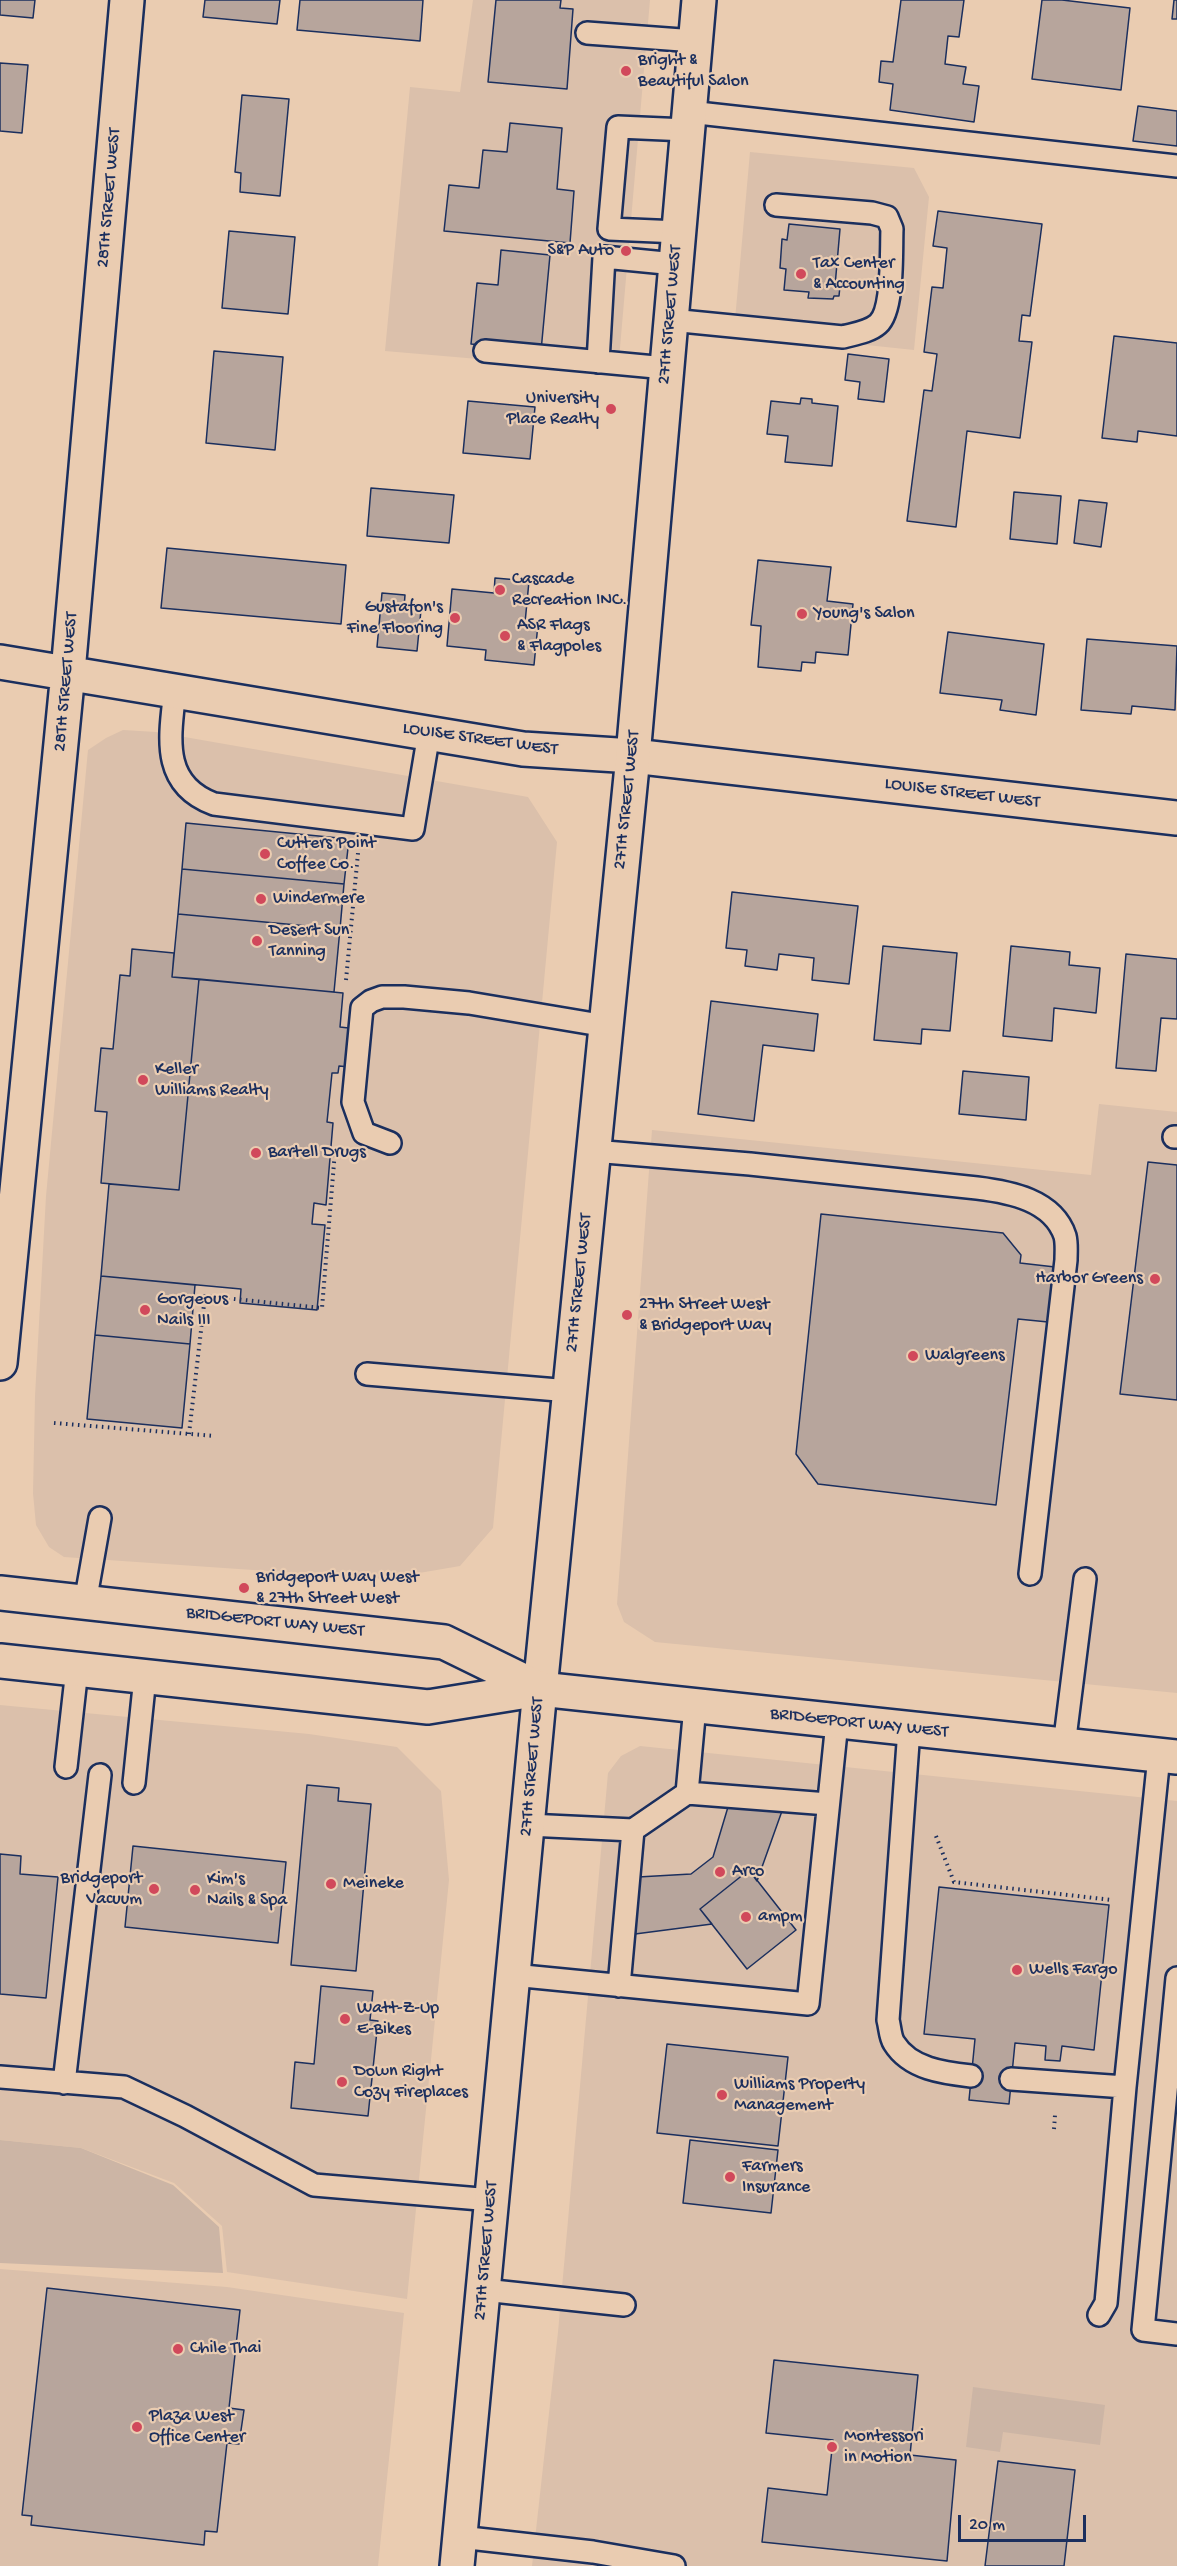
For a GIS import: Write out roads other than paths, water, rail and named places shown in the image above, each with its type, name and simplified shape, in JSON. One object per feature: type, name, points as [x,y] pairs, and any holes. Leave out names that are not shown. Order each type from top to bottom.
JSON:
[{"type":"street","name":"28TH STREET WEST","points":[[0,1363],[68,672],[127,0]]},
{"type":"street","name":"27TH STREET WEST","points":[[458,2551],[540,1689],[633,756],[699,0]]},
{"type":"street","name":"LOUISE STREET WEST","points":[[0,662],[523,749],[633,756],[1177,818]]},
{"type":"street","name":"BRIDGEPORT WAY WEST","points":[[0,1593],[444,1642],[540,1689]]},
{"type":"street","name":"BRIDGEPORT WAY WEST","points":[[0,1661],[428,1707],[540,1689],[1168,1756]]},
{"type":"lane","points":[[587,33],[695,41]]},
{"type":"lane","points":[[677,248],[609,229],[618,127],[688,121],[1177,166]]},
{"type":"lane","points":[[671,320],[843,337],[861,333],[878,324],[887,308],[892,229],[887,217],[872,213],[776,205]]},
{"type":"lane","points":[[598,362],[604,257],[677,248]]},
{"type":"lane","points":[[485,351],[666,368]]},
{"type":"lane","points":[[175,690],[170,745],[175,771],[199,798],[214,804],[413,829],[429,733]]},
{"type":"lane","points":[[390,1143],[364,1133],[353,1102],[362,1008],[371,1001],[382,997],[404,997],[469,1002],[606,1026]]},
{"type":"lane","points":[[593,1152],[750,1164],[1010,1192],[1039,1205],[1060,1226],[1066,1239],[1066,1260],[1030,1574]]},
{"type":"lane","points":[[367,1374],[570,1391]]},
{"type":"lane","points":[[85,1603],[100,1518]]},
{"type":"lane","points":[[1064,1746],[1085,1580]]},
{"type":"lane","points":[[66,1767],[77,1669]]},
{"type":"lane","points":[[134,1783],[145,1677]]},
{"type":"lane","points":[[687,1793],[695,1706]]},
{"type":"lane","points":[[513,1976],[808,2004],[837,1722]]},
{"type":"lane","points":[[909,1729],[888,2020],[892,2042],[907,2059],[931,2069],[971,2076]]},
{"type":"lane","points":[[1100,2315],[1106,2303],[1125,2087],[1145,1904],[1168,1756]]},
{"type":"lane","points":[[64,2083],[100,1775]]},
{"type":"lane","points":[[528,1825],[633,1830],[687,1793],[828,1804]]},
{"type":"lane","points":[[619,1986],[633,1830]]},
{"type":"lane","points":[[1177,1978],[1143,2330],[1177,2334]]},
{"type":"lane","points":[[0,2077],[124,2087],[185,2116],[314,2185],[492,2200]]},
{"type":"lane","points":[[1011,2079],[1125,2087]]},
{"type":"lane","points":[[484,2290],[624,2305]]},
{"type":"lane","points":[[458,2551],[593,2552],[674,2566]]},
{"type":"place","name":"Bright & Beautiful Salon","points":[[626,71]]},
{"type":"place","name":"S&P Auto","points":[[626,251]]},
{"type":"place","name":"Tax Center & Accounting","points":[[801,274]]},
{"type":"place","name":"University Place Realty","points":[[611,409]]},
{"type":"place","name":"Cascade Recreation INC.","points":[[500,590]]},
{"type":"place","name":"Young's Salon","points":[[802,614]]},
{"type":"place","name":"Gustafon's Fine Flooring","points":[[455,618]]},
{"type":"place","name":"ASR Flags & Flagpoles","points":[[505,636]]},
{"type":"place","name":"Cutters Point Coffee Co.","points":[[265,854]]},
{"type":"place","name":"Windermere","points":[[261,899]]},
{"type":"place","name":"Desert Sun Tanning","points":[[257,941]]},
{"type":"place","name":"Keller Williams Realty","points":[[143,1080]]},
{"type":"place","name":"Bartell Drugs","points":[[256,1153]]},
{"type":"place","name":"Harbor Greens","points":[[1155,1279]]},
{"type":"place","name":"Gorgeous Nails III","points":[[145,1310]]},
{"type":"place","name":"27th Street West & Bridgeport Way","points":[[627,1315]]},
{"type":"place","name":"Walgreens","points":[[913,1356]]},
{"type":"place","name":"Bridgeport Way West & 27th Street West","points":[[244,1588]]},
{"type":"place","name":"Arco","points":[[720,1872]]},
{"type":"place","name":"Meineke","points":[[331,1884]]},
{"type":"place","name":"Bridgeport Vacuum","points":[[154,1889]]},
{"type":"place","name":"Kim's Nails & Spa","points":[[195,1890]]},
{"type":"place","name":"ampm","points":[[746,1917]]},
{"type":"place","name":"Wells Fargo","points":[[1017,1970]]},
{"type":"place","name":"Watt-Z-Up E-Bikes","points":[[345,2019]]},
{"type":"place","name":"Down Right Cozy Fireplaces","points":[[342,2082]]},
{"type":"place","name":"Williams Property Management","points":[[722,2095]]},
{"type":"place","name":"Farmers Insurance","points":[[730,2177]]},
{"type":"place","name":"Chile Thai","points":[[178,2349]]},
{"type":"place","name":"Plaza West Office Center","points":[[137,2427]]},
{"type":"place","name":"Montessori in Motion","points":[[832,2447]]}]
